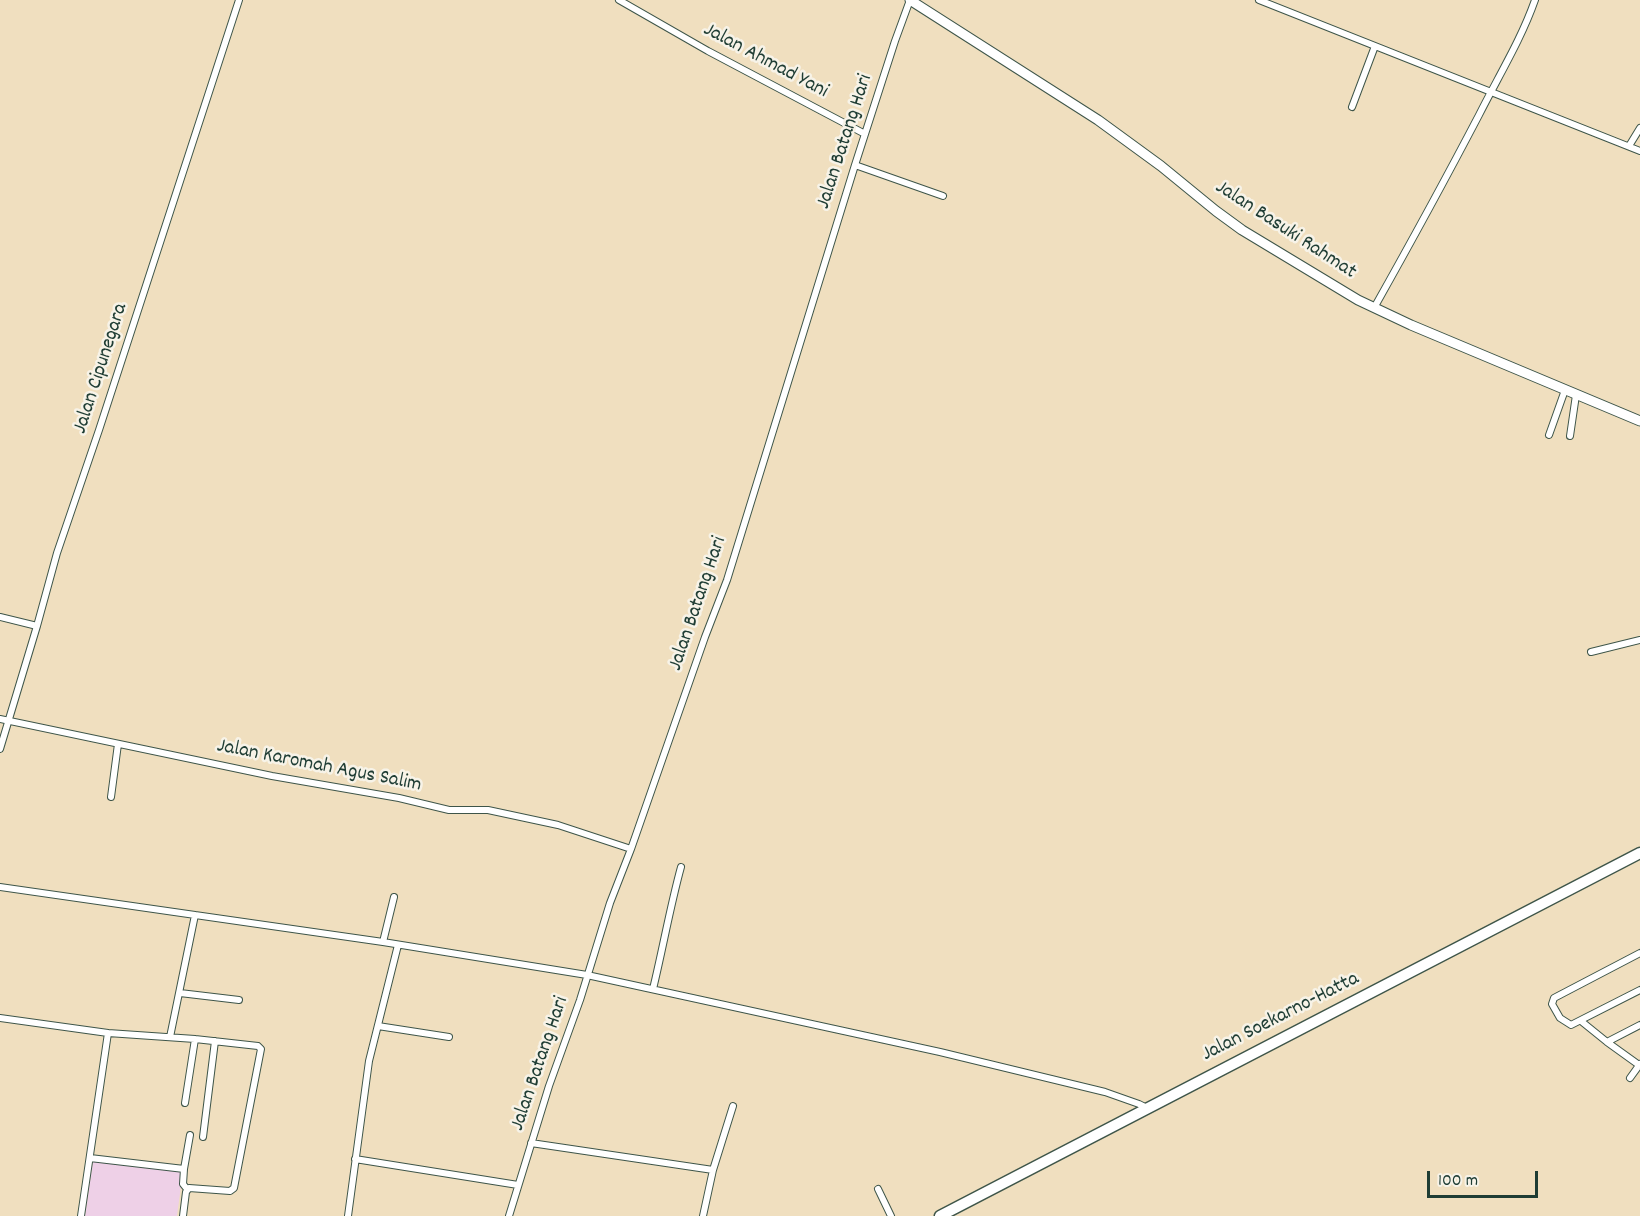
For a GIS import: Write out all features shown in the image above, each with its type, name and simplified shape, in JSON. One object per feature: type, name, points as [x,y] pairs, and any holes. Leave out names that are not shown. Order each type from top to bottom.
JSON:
[{"type":"main road","name":"Jalan Basuki Rahmat","points":[[910,0],[1098,120],[1242,230],[1358,300],[1640,421]]},
{"type":"main road","name":"Jalan Soekarno-Hatta","points":[[940,1216],[1640,853]]},
{"type":"street","name":"Jalan Cipunegara","points":[[0,749],[57,553],[239,0]]},
{"type":"street","name":"Jalan Ahmad Yani","points":[[619,0],[718,57],[865,134]]},
{"type":"street","name":"Jalan Batang Hari","points":[[509,1216],[610,903],[727,580],[855,165],[910,0]]},
{"type":"street","points":[[1259,0],[1640,151]]},
{"type":"street","points":[[1374,308],[1491,91],[1535,0]]},
{"type":"street","points":[[1352,107],[1375,46]]},
{"type":"street","points":[[1629,146],[1640,128]]},
{"type":"street","points":[[855,165],[943,196]]},
{"type":"street","points":[[1549,435],[1565,390]]},
{"type":"street","points":[[1570,436],[1576,395]]},
{"type":"street","points":[[0,617],[37,627]]},
{"type":"street","points":[[1591,652],[1640,640]]},
{"type":"street","name":"Jalan Karomah Agus Salim","points":[[0,719],[272,776],[399,798],[449,810],[488,810],[558,825],[631,849]]},
{"type":"street","points":[[111,797],[118,744]]},
{"type":"street","points":[[653,989],[681,867]]},
{"type":"street","points":[[0,887],[383,942],[587,975],[940,1052],[1106,1092],[1147,1109]]},
{"type":"street","points":[[383,942],[394,897]]},
{"type":"street","points":[[170,1037],[195,915]]},
{"type":"street","points":[[348,1216],[369,1061],[398,945]]},
{"type":"street","points":[[1640,953],[1552,1000],[1552,1004],[1563,1021],[1571,1025],[1640,990]]},
{"type":"street","points":[[180,993],[239,1000]]},
{"type":"street","points":[[0,1018],[108,1033],[215,1041],[261,1049],[234,1188],[230,1191],[193,1187],[187,1189]]},
{"type":"street","points":[[1581,1021],[1640,1064],[1630,1078]]},
{"type":"street","points":[[1607,1042],[1640,1025]]},
{"type":"street","points":[[378,1026],[449,1037]]},
{"type":"street","points":[[81,1216],[108,1033]]},
{"type":"street","points":[[185,1103],[195,1039]]},
{"type":"street","points":[[203,1137],[215,1041]]},
{"type":"street","points":[[703,1216],[713,1170],[733,1106]]},
{"type":"street","points":[[187,1189],[183,1185],[190,1135]]},
{"type":"street","points":[[531,1143],[713,1170]]},
{"type":"street","points":[[90,1158],[184,1169]]},
{"type":"street","points":[[355,1159],[518,1185]]},
{"type":"street","points":[[183,1216],[187,1189]]},
{"type":"street","points":[[878,1189],[891,1216]]},
{"type":"shaded area","points":[[93,1161],[183,1171],[177,1216],[85,1216]]}]
